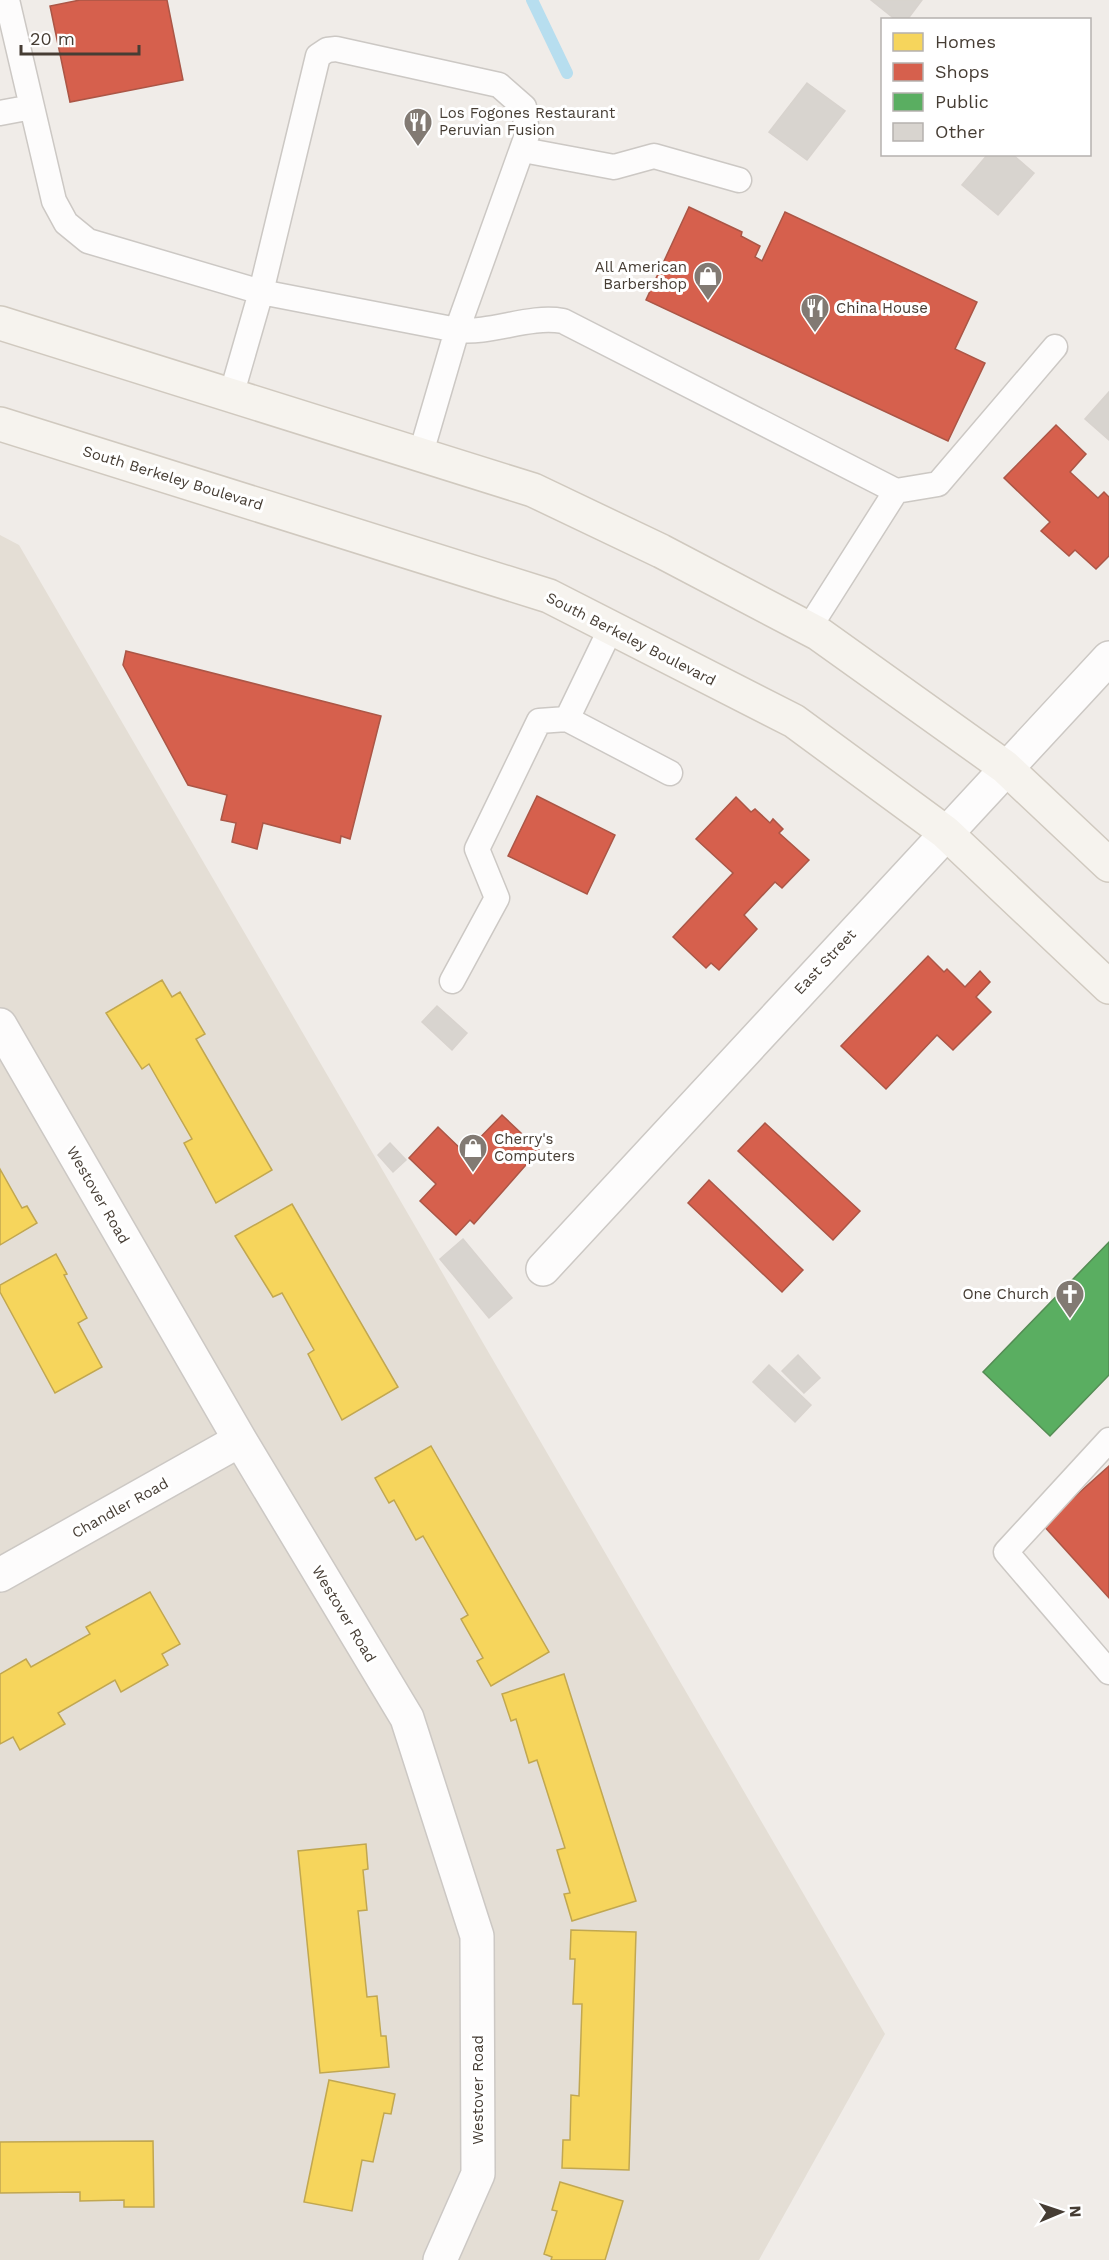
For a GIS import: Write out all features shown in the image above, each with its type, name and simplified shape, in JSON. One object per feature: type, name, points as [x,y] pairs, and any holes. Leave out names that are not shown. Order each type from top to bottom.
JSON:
[{"type":"street","points":[[0,323],[421,453],[533,490],[661,550],[808,628],[1005,767],[1109,865]]},
{"type":"street","name":"South Berkeley Boulevard","points":[[0,424],[549,596],[794,721],[945,832],[1109,987]]},
{"type":"street","name":"East Street","points":[[543,1269],[1109,657]]},
{"type":"street","name":"Westover Road","points":[[0,1025],[240,1440],[407,1718],[477,1936],[478,2174],[440,2260]]},
{"type":"street","name":"Chandler Road","points":[[0,1575],[240,1440]]},
{"type":"lane","points":[[7,0],[54,201],[66,223],[88,241],[261,292],[457,330],[475,332],[550,319],[563,321],[896,491],[938,484],[1055,347]]},
{"type":"lane","points":[[231,396],[261,292],[318,56],[327,50],[336,49],[499,85],[524,107],[527,135],[457,330],[421,453]]},
{"type":"lane","points":[[0,113],[32,107]]},
{"type":"lane","points":[[522,150],[614,167],[654,156],[739,180]]},
{"type":"lane","points":[[808,628],[896,491]]},
{"type":"lane","points":[[567,719],[611,628]]},
{"type":"lane","points":[[452,981],[497,898],[477,849],[539,721],[567,719],[670,773]]},
{"type":"lane","points":[[1109,1440],[1006,1552],[1109,1672]]},
{"type":"shaded area","points":[[0,535],[19,545],[885,2034],[759,2260],[0,2260]]},
{"type":"building: Homes","points":[[162,980],[172,997],[180,992],[205,1034],[196,1039],[272,1170],[216,1203],[184,1143],[192,1139],[149,1064],[142,1069],[106,1013]]},
{"type":"building: Homes","points":[[0,1169],[22,1208],[27,1206],[37,1223],[0,1245]]},
{"type":"building: Homes","points":[[292,1204],[398,1387],[342,1420],[308,1354],[314,1350],[282,1293],[273,1297],[235,1236]]},
{"type":"building: Homes","points":[[56,1254],[67,1274],[64,1275],[87,1318],[78,1323],[102,1367],[55,1393],[0,1292],[0,1285]]},
{"type":"building: Homes","points":[[431,1446],[549,1652],[491,1686],[477,1661],[483,1658],[461,1619],[468,1615],[423,1536],[416,1540],[394,1500],[389,1503],[375,1478]]},
{"type":"building: Homes","points":[[150,1592],[180,1644],[162,1654],[168,1665],[121,1692],[115,1680],[58,1713],[65,1724],[20,1750],[13,1737],[0,1744],[0,1674],[26,1659],[31,1667],[90,1634],[86,1627]]},
{"type":"building: Homes","points":[[564,1674],[636,1901],[572,1921],[564,1894],[570,1893],[557,1850],[565,1848],[537,1760],[529,1763],[516,1719],[511,1721],[502,1694]]},
{"type":"building: Homes","points":[[366,1844],[368,1869],[363,1870],[367,1910],[358,1911],[367,1997],[377,1996],[381,2036],[386,2036],[389,2067],[320,2073],[298,1851]]},
{"type":"building: Homes","points":[[571,1930],[636,1932],[629,2170],[562,2168],[563,2140],[570,2140],[571,2095],[579,2096],[582,2004],[573,2004],[575,1959],[570,1959]]},
{"type":"building: Homes","points":[[329,2080],[395,2094],[391,2114],[384,2113],[373,2162],[362,2160],[352,2211],[304,2202]]},
{"type":"building: Homes","points":[[153,2141],[154,2207],[124,2207],[124,2200],[80,2201],[80,2192],[0,2193],[0,2142]]},
{"type":"building: Homes","points":[[560,2182],[623,2201],[605,2260],[551,2260],[552,2257],[544,2254],[557,2211],[552,2210]]},
{"type":"building: Shops","points":[[80,0],[167,0],[183,80],[70,102],[50,6]]},
{"type":"building: Shops","points":[[689,207],[742,232],[741,236],[760,246],[755,257],[762,261],[785,212],[977,302],[955,349],[985,363],[948,441],[646,300]]},
{"type":"building: Shops","points":[[1056,425],[1086,454],[1070,472],[1098,498],[1104,492],[1109,497],[1109,556],[1096,569],[1075,550],[1069,556],[1041,531],[1050,522],[1004,478]]},
{"type":"building: Shops","points":[[126,651],[381,716],[350,839],[341,836],[340,843],[263,823],[257,849],[232,842],[236,823],[221,820],[227,795],[188,785],[123,665]]},
{"type":"building: Shops","points":[[537,796],[615,835],[587,894],[508,856]]},
{"type":"building: Shops","points":[[736,797],[751,812],[755,809],[770,823],[773,819],[783,829],[779,833],[809,860],[782,888],[775,882],[744,915],[757,929],[719,970],[711,963],[706,968],[673,937],[733,873],[696,839]]},
{"type":"building: Shops","points":[[928,956],[944,972],[947,969],[965,987],[980,971],[990,982],[976,997],[991,1012],[953,1050],[937,1035],[886,1089],[841,1046]]},
{"type":"building: Shops","points":[[502,1115],[539,1150],[474,1224],[470,1220],[456,1235],[420,1201],[436,1184],[409,1158],[438,1127],[465,1153]]},
{"type":"building: Shops","points":[[765,1123],[860,1211],[833,1240],[738,1151]]},
{"type":"building: Shops","points":[[709,1180],[803,1270],[782,1292],[688,1203]]},
{"type":"building: Shops","points":[[1109,1466],[1109,1598],[1043,1525]]},
{"type":"building: Public","points":[[1109,1242],[1109,1375],[1050,1436],[983,1372]]},
{"type":"building: Other","points":[[871,0],[922,0],[908,18],[894,18]]},
{"type":"building: Other","points":[[807,83],[845,111],[807,160],[769,132]]},
{"type":"building: Other","points":[[986,156],[1014,156],[1034,173],[998,215],[962,185]]},
{"type":"building: Other","points":[[1109,392],[1109,440],[1085,419]]},
{"type":"building: Other","points":[[437,1006],[467,1033],[452,1050],[422,1022]]},
{"type":"building: Other","points":[[390,1143],[406,1160],[393,1172],[378,1155]]},
{"type":"building: Other","points":[[463,1239],[512,1298],[489,1318],[440,1259]]},
{"type":"building: Other","points":[[798,1355],[820,1378],[804,1393],[782,1371]]},
{"type":"building: Other","points":[[769,1365],[811,1405],[795,1422],[753,1382]]},
{"type":"waterway","points":[[532,0],[567,73]]},
{"type":"place","name":"Los Fogones Restaurant Peruvian Fusion","points":[[418,148]]},
{"type":"place","name":"All American Barbershop","points":[[708,302]]},
{"type":"place","name":"China House","points":[[815,334]]},
{"type":"place","name":"Cherry's Computers","points":[[473,1174]]},
{"type":"place","name":"One Church","points":[[1070,1320]]}]
